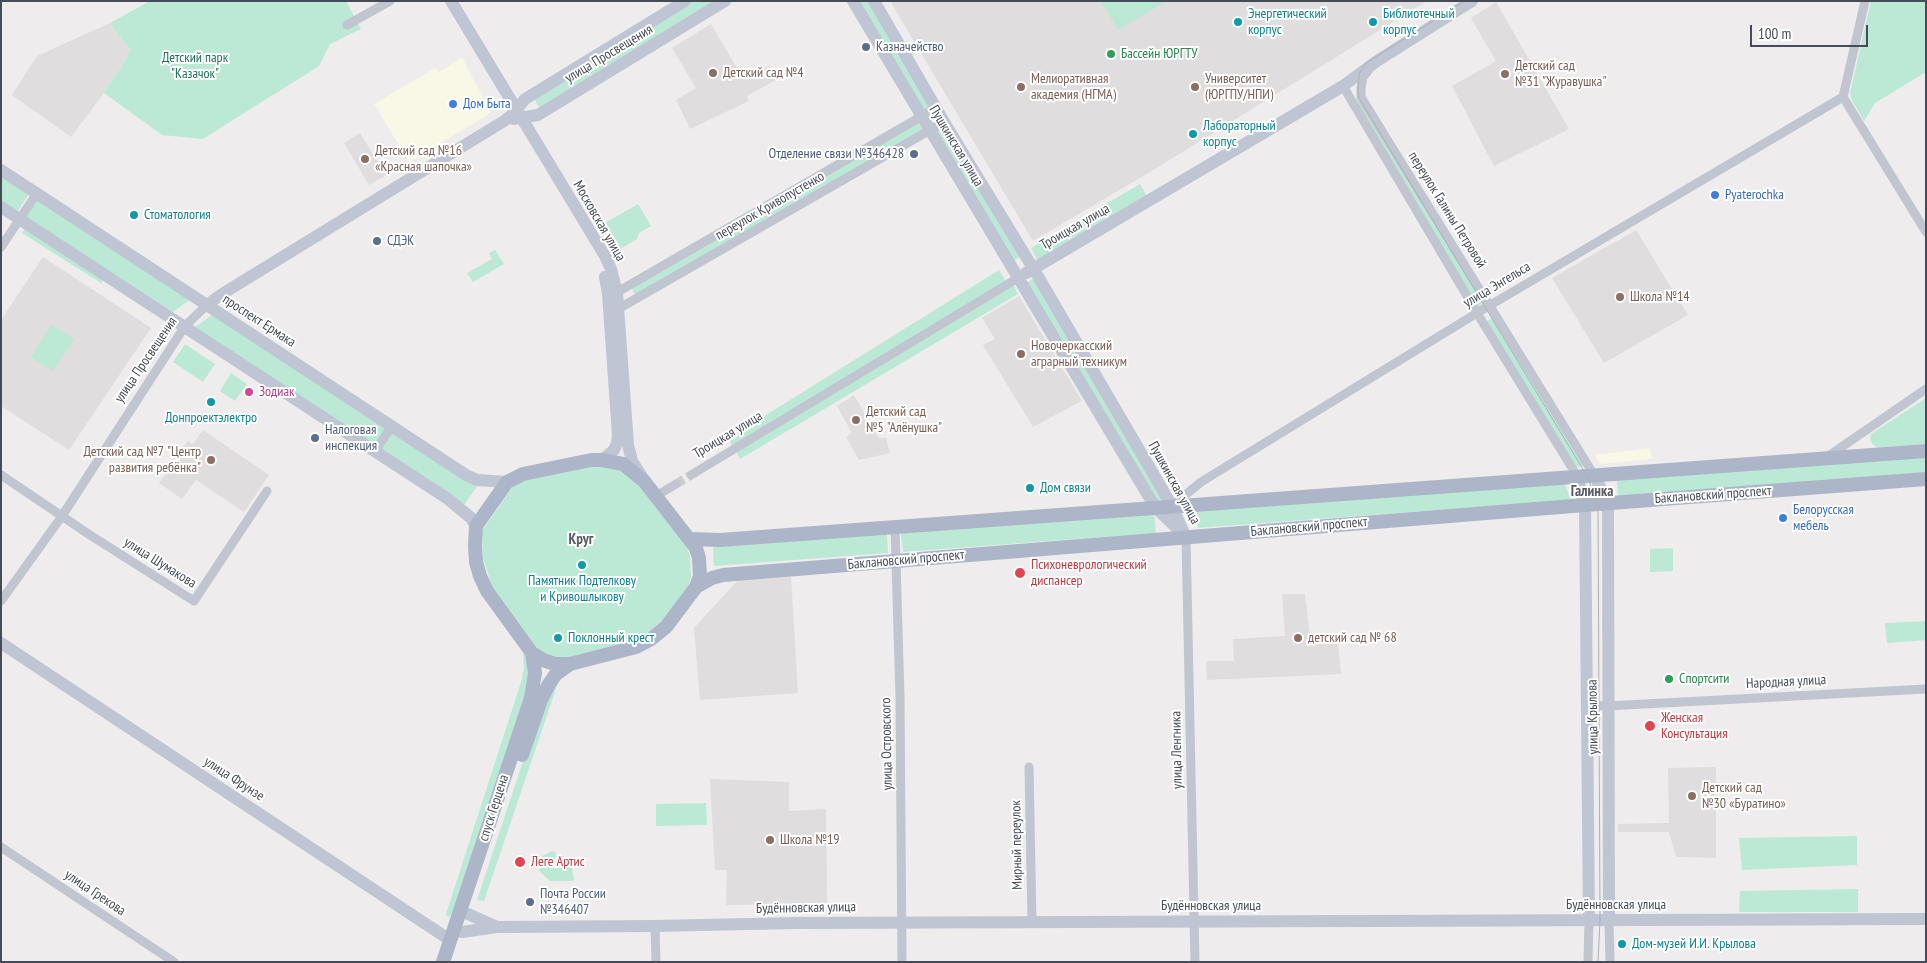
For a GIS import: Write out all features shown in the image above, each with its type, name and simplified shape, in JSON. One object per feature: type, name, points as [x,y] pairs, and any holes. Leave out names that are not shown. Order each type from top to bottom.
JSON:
[{"type":"main road","name":"Баклановский проспект","points":[[689,539],[720,540],[1926,451]]},
{"type":"main road","points":[[602,460],[623,464],[644,481],[696,548],[699,558],[700,576],[696,587],[666,626],[651,640],[636,647],[570,664],[549,662],[532,653],[487,591],[480,576],[475,546],[476,526],[507,482],[534,471],[602,460]]},
{"type":"main road","name":"Баклановский проспект","points":[[696,587],[712,578],[723,575],[1585,504],[1926,479]]},
{"type":"main road","name":"спуск Герцена","points":[[443,962],[531,698],[535,673],[532,653]]},
{"type":"main road","name":"спуск Герцена","points":[[452,962],[541,700],[556,674],[570,664]]},
{"type":"street","points":[[347,24],[390,1]]},
{"type":"street","name":"Московская улица","points":[[443,1],[599,259],[612,294],[628,444],[632,461],[644,481]]},
{"type":"street","name":"Московская улица","points":[[450,1],[513,116]]},
{"type":"street","name":"улица Просвещения","points":[[1,601],[62,516],[185,326],[207,305],[513,116],[525,99],[685,1]]},
{"type":"street","name":"улица Просвещения","points":[[513,116],[538,115],[725,1]]},
{"type":"street","name":"Пушкинская улица","points":[[853,1],[1155,508],[1186,537]]},
{"type":"street","name":"Пушкинская улица","points":[[874,1],[1172,506],[1186,537]]},
{"type":"street","name":"Троицкая улица","points":[[691,475],[1033,269],[1343,86],[1377,60],[1472,1]]},
{"type":"street","points":[[1865,1],[1843,97],[1926,232]]},
{"type":"street","name":"переулок Галины Петровой","points":[[1377,60],[1364,77],[1361,88],[1362,97],[1594,475]]},
{"type":"street","name":"переулок Галины Петровой","points":[[1343,86],[1477,313],[1577,476]]},
{"type":"street","name":"улица Энгельса","points":[[1172,506],[1201,482],[1477,313],[1843,97]]},
{"type":"street","name":"переулок Кривопустенко","points":[[612,294],[936,108]]},
{"type":"street","name":"переулок Кривопустенко","points":[[614,310],[944,122]]},
{"type":"street","name":"проспект Ермака","points":[[1,170],[466,474],[477,480],[507,482]]},
{"type":"street","points":[[1,247],[37,194]]},
{"type":"street","points":[[1,207],[448,499],[470,518],[476,526]]},
{"type":"street","name":"Московская улица","points":[[602,460],[614,450],[618,435],[614,310]]},
{"type":"street","points":[[1826,458],[1926,389]]},
{"type":"street","points":[[375,451],[392,426]]},
{"type":"street","name":"улица Шумакова","points":[[1,475],[194,601],[267,492]]},
{"type":"street","name":"улица Крылова","points":[[1594,475],[1608,503],[1607,706],[1610,962]]},
{"type":"street","name":"улица Крылова","points":[[1577,476],[1585,504],[1588,962]]},
{"type":"street","points":[[656,496],[676,484]]},
{"type":"street","name":"улица Островского","points":[[895,527],[903,922],[902,962]]},
{"type":"street","name":"улица Ленгника","points":[[1186,537],[1195,962]]},
{"type":"street","name":"улица Фрунзе","points":[[1,643],[450,940]]},
{"type":"street","name":"Народная улица","points":[[1587,705],[1607,706],[1926,689]]},
{"type":"street","name":"Мирный переулок","points":[[1029,767],[1032,922]]},
{"type":"street","name":"улица Грекова","points":[[1,847],[174,962]]},
{"type":"street","name":"Будённовская улица","points":[[468,914],[497,927]]},
{"type":"street","name":"Будённовская улица","points":[[462,932],[497,927],[903,922],[1926,919]]},
{"type":"street","points":[[655,926],[656,962]]},
{"type":"shaded area","points":[[890,1],[1427,1],[1150,172],[1033,241]]},
{"type":"shaded area","name":"Детский сад №31 \"Журавушка\"","points":[[1496,2],[1569,129],[1494,166],[1452,86],[1496,61],[1471,18]]},
{"type":"shaded area","points":[[110,23],[131,51],[104,93],[71,137],[12,95],[37,56]]},
{"type":"shaded area","name":"Детский сад №4","points":[[711,24],[744,80],[769,66],[776,80],[747,96],[749,101],[690,129],[676,100],[696,88],[672,48]]},
{"type":"shaded area","points":[[462,57],[491,113],[409,162],[374,104],[435,68],[439,72]]},
{"type":"shaded area","name":"Детский сад №16 «Красная шапочка»","points":[[360,133],[386,175],[369,185],[344,143]]},
{"type":"shaded area","name":"Школа №14","points":[[1636,230],[1688,315],[1604,363],[1552,278]]},
{"type":"shaded area","points":[[43,257],[151,328],[69,450],[1,406],[1,320]]},
{"type":"shaded area","name":"Новочеркасский аграрный техникум","points":[[1019,296],[1082,401],[1033,427],[983,345],[995,339],[982,318]]},
{"type":"shaded area","name":"Детский сад №5 \"Алёнушка\"","points":[[854,395],[879,438],[886,438],[890,453],[859,460],[846,437],[852,433],[837,406]]},
{"type":"shaded area","name":"Детский сад №7 \"Центр развития ребёнка\"","points":[[203,430],[269,475],[244,512],[196,480],[182,499],[159,483],[188,441],[193,444]]},
{"type":"shaded area","points":[[1650,448],[1652,459],[1600,464],[1595,455]]},
{"type":"shaded area","points":[[791,577],[798,693],[700,700],[694,628],[738,580]]},
{"type":"shaded area","name":"детский сад № 68","points":[[1282,594],[1305,594],[1310,636],[1337,634],[1341,674],[1207,680],[1206,661],[1234,661],[1233,639],[1285,636]]},
{"type":"shaded area","name":"Детский сад №30 «Буратино»","points":[[1716,767],[1716,858],[1676,857],[1669,832],[1618,832],[1618,824],[1669,823],[1668,768]]},
{"type":"shaded area","name":"Школа №19","points":[[710,779],[789,782],[789,811],[826,809],[827,903],[726,905],[727,870],[715,870]]},
{"type":"green space","name":"Детский парк \"Казачок\"","points":[[150,1],[346,1],[361,29],[330,44],[319,66],[203,139],[162,135],[104,93],[131,51],[110,23]]},
{"type":"green space","points":[[690,1],[721,1],[541,110],[534,99]]},
{"type":"green space","points":[[856,1],[871,1],[933,108],[922,115]]},
{"type":"green space","points":[[1101,1],[1167,1],[1118,30]]},
{"type":"green space","points":[[1871,1],[1926,1],[1926,72],[1875,103],[1864,121],[1852,101],[1850,93]]},
{"type":"green space","points":[[1360,97],[1486,304],[1478,309],[1354,100]]},
{"type":"green space","points":[[918,122],[923,130],[636,296],[631,287]]},
{"type":"green space","points":[[943,127],[1022,256],[1011,262],[934,132]]},
{"type":"green space","points":[[1,173],[30,192],[17,212],[1,201]]},
{"type":"green space","points":[[1140,184],[1147,197],[1039,263],[1031,248]]},
{"type":"green space","points":[[39,198],[192,298],[173,312],[26,217]]},
{"type":"green space","points":[[638,204],[651,226],[639,233],[637,239],[620,249],[605,223]]},
{"type":"green space","points":[[27,229],[104,278],[101,283],[22,233]]},
{"type":"green space","points":[[495,250],[504,264],[473,282],[467,273],[492,259],[489,253]]},
{"type":"green space","points":[[999,270],[1006,282],[732,446],[729,438]]},
{"type":"green space","points":[[1034,278],[1164,499],[1156,504],[1025,284]]},
{"type":"green space","points":[[1013,284],[1018,294],[740,459],[736,452]]},
{"type":"green space","points":[[215,313],[478,485],[464,505],[195,327]]},
{"type":"green space","points":[[1494,317],[1584,466],[1575,467],[1485,322]]},
{"type":"green space","points":[[51,325],[74,339],[53,371],[31,357]]},
{"type":"green space","points":[[185,344],[215,364],[203,382],[173,362]]},
{"type":"green space","points":[[231,373],[247,384],[235,401],[220,391]]},
{"type":"green space","points":[[1926,398],[1926,444],[1876,447],[1872,443],[1871,434]]},
{"type":"green space","points":[[1926,455],[1926,474],[1618,497],[1617,478]]},
{"type":"green space","points":[[598,464],[620,468],[644,488],[685,544],[690,555],[691,577],[689,585],[662,621],[646,634],[633,641],[571,657],[556,658],[546,655],[538,649],[493,588],[483,559],[482,531],[514,485],[523,479]]},
{"type":"green space","points":[[1563,480],[1571,500],[1198,528],[1196,509]]},
{"type":"green space","points":[[1154,513],[1156,533],[903,552],[901,533]]},
{"type":"green space","points":[[887,534],[888,553],[714,566],[713,547]]},
{"type":"green space","points":[[1673,548],[1673,571],[1650,572],[1650,549]]},
{"type":"green space","points":[[1926,621],[1926,640],[1887,643],[1885,623]]},
{"type":"green space","points":[[523,648],[530,658],[531,676],[455,913],[448,917],[446,914],[522,679],[524,668]]},
{"type":"green space","points":[[558,683],[484,901],[477,900],[543,701],[552,685]]},
{"type":"green space","points":[[706,803],[707,825],[656,826],[656,804]]},
{"type":"green space","points":[[1857,836],[1857,865],[1742,870],[1739,838]]},
{"type":"green space","points":[[552,851],[556,852],[554,868],[572,867],[574,881],[550,881],[539,871],[542,856]]},
{"type":"green space","points":[[1858,889],[1858,912],[1739,912],[1740,891]]},
{"type":"tunnel","points":[[676,484],[691,475]]},
{"type":"tram line","points":[[1465,1],[1366,63],[1359,74],[1358,91],[1359,98],[1587,476],[1598,504],[1600,920],[1598,962]]},
{"type":"place","name":"Энергетический корпус","points":[[1238,22]]},
{"type":"place","name":"Библиотечный корпус","points":[[1373,22]]},
{"type":"place","name":"Казначейство","points":[[866,47]]},
{"type":"place","name":"Бассейн ЮРГТУ","points":[[1111,54]]},
{"type":"place","name":"Детский сад №4","points":[[713,73]]},
{"type":"place","name":"Детский сад №31 \"Журавушка\"","points":[[1505,74]]},
{"type":"place","name":"Мелиоративная академия (НГМА)","points":[[1021,87]]},
{"type":"place","name":"Университет (ЮРГПУ/НПИ)","points":[[1195,87]]},
{"type":"place","name":"Дом Быта","points":[[453,104]]},
{"type":"place","name":"Лабораторный корпус","points":[[1193,134]]},
{"type":"place","name":"Отделение связи №346428","points":[[914,154]]},
{"type":"place","name":"Детский сад №16 «Красная шапочка»","points":[[365,159]]},
{"type":"place","name":"Pyaterochka","points":[[1715,195]]},
{"type":"place","name":"Стоматология","points":[[134,215]]},
{"type":"place","name":"СДЭК","points":[[377,241]]},
{"type":"place","name":"Школа №14","points":[[1620,297]]},
{"type":"place","name":"Новочеркасский аграрный техникум","points":[[1021,354]]},
{"type":"place","name":"Зодиак","points":[[249,392]]},
{"type":"place","name":"Донпроектэлектро","points":[[211,402]]},
{"type":"place","name":"Детский сад №5 \"Алёнушка\"","points":[[856,420]]},
{"type":"place","name":"Налоговая инспекция","points":[[315,438]]},
{"type":"place","name":"Детский сад №7 \"Центр развития ребёнка\"","points":[[211,460]]},
{"type":"place","name":"Дом связи","points":[[1030,488]]},
{"type":"place","name":"Белорусская мебель","points":[[1783,518]]},
{"type":"place","name":"Памятник Подтелкову и Кривошлыкову","points":[[582,565]]},
{"type":"place","name":"Психоневрологический диспансер","points":[[1020,573]]},
{"type":"place","name":"Поклонный крест","points":[[558,638]]},
{"type":"place","name":"детский сад № 68","points":[[1298,638]]},
{"type":"place","name":"Спортсити","points":[[1669,679]]},
{"type":"place","name":"Женская Консультация","points":[[1650,726]]},
{"type":"place","name":"Детский сад №30 «Буратино»","points":[[1692,796]]},
{"type":"place","name":"Школа №19","points":[[770,840]]},
{"type":"place","name":"Леге Артис","points":[[520,862]]},
{"type":"place","name":"Почта России №346407","points":[[530,902]]},
{"type":"place","name":"Дом-музей И.И. Крылова","points":[[1622,944]]},
{"type":"district","name":"Галинка","points":[[1592,492]]},
{"type":"district","name":"Круг","points":[[581,540]]}]
